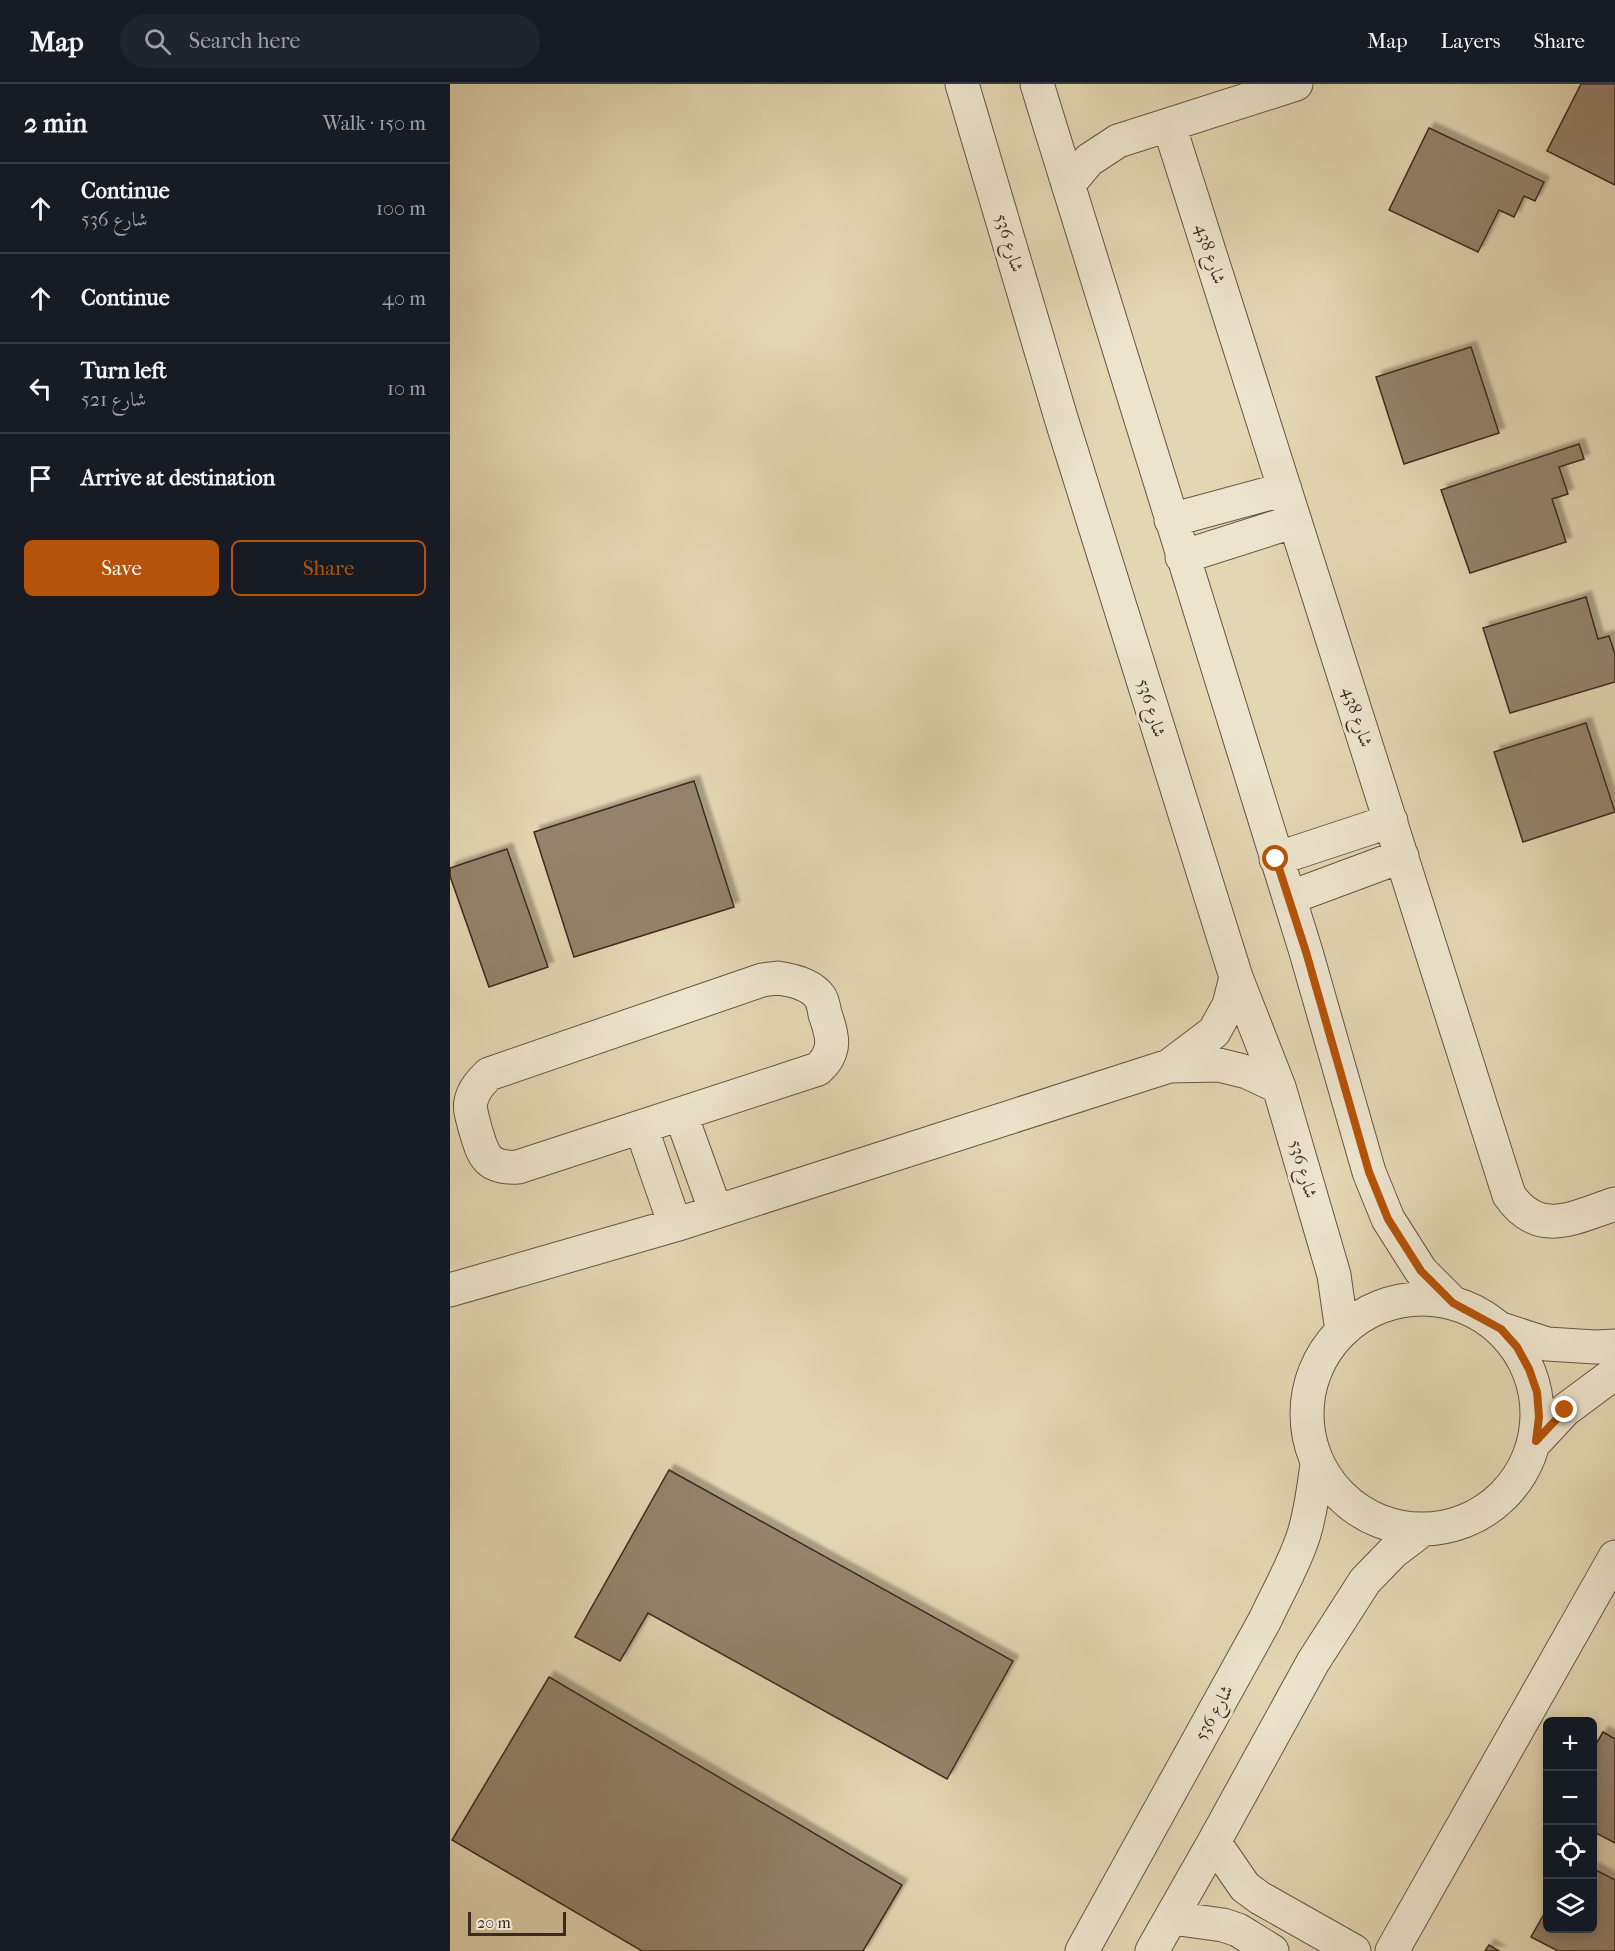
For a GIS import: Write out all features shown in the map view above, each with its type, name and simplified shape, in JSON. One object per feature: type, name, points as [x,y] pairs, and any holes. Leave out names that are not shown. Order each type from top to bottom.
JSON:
[{"type":"street","name":"شارع 536","points":[[962,84],[1060,418],[1236,977],[1279,1087],[1334,1275],[1342,1331]]},
{"type":"street","points":[[1037,84],[1289,898],[1369,1172],[1388,1219],[1421,1271],[1453,1303],[1501,1329],[1546,1344],[1615,1346]]},
{"type":"street","points":[[1068,184],[1077,172],[1102,150],[1118,141],[1169,125],[1228,93],[1296,84]]},
{"type":"street","name":"شارع 438","points":[[1169,125],[1509,1195],[1528,1215],[1551,1222],[1563,1221],[1615,1204]]},
{"type":"street","points":[[1171,520],[1285,489]]},
{"type":"street","points":[[1182,557],[1295,521]]},
{"type":"street","points":[[1276,859],[1391,821]]},
{"type":"street","points":[[1289,898],[1402,856]]},
{"type":"street","points":[[1169,1066],[1214,1032],[1229,1005],[1236,977]]},
{"type":"street","points":[[778,978],[793,981],[819,996],[832,1034],[833,1045],[829,1056],[818,1069],[681,1115],[518,1167],[507,1168],[489,1161],[482,1154],[470,1108],[475,1089],[489,1074],[762,980],[778,978]]},
{"type":"street","points":[[450,1290],[675,1225],[1169,1066],[1219,1065],[1247,1072],[1279,1087]]},
{"type":"street","points":[[681,1115],[716,1212]]},
{"type":"street","points":[[642,1127],[675,1225]]},
{"type":"street","points":[[1453,1303],[1423,1299],[1394,1302],[1366,1313],[1342,1331],[1320,1359],[1308,1393],[1307,1429],[1317,1464],[1342,1499],[1379,1522],[1422,1530],[1452,1526],[1481,1514],[1506,1495],[1524,1470],[1536,1441],[1539,1417],[1537,1392],[1521,1354],[1501,1329]]},
{"type":"street","points":[[1536,1441],[1565,1410],[1615,1373]]},
{"type":"street","name":"شارع 536","points":[[1082,1951],[1259,1630],[1288,1572],[1304,1535],[1317,1464]]},
{"type":"street","points":[[1152,1951],[1313,1662],[1365,1581],[1393,1552],[1422,1530]]},
{"type":"street","points":[[1392,1951],[1615,1557]]},
{"type":"street","points":[[1214,1842],[1245,1887],[1260,1898],[1354,1951]]},
{"type":"street","points":[[1172,1918],[1223,1925],[1238,1930],[1272,1951]]},
{"type":"building","points":[[1581,84],[1615,84],[1615,185],[1547,151]]},
{"type":"building","points":[[1429,128],[1544,182],[1535,201],[1524,196],[1514,217],[1499,210],[1478,252],[1389,210]]},
{"type":"building","points":[[1471,347],[1499,433],[1404,464],[1376,377]]},
{"type":"building","points":[[1579,444],[1584,459],[1559,467],[1568,494],[1552,499],[1566,542],[1470,573],[1441,490]]},
{"type":"building","points":[[1586,597],[1598,639],[1609,636],[1615,654],[1615,682],[1510,713],[1483,628]]},
{"type":"building","points":[[1586,723],[1615,812],[1523,842],[1494,752]]},
{"type":"building","points":[[694,781],[734,907],[574,957],[534,832]]},
{"type":"building","points":[[507,849],[548,967],[489,987],[450,876],[450,868]]},
{"type":"building","points":[[669,1470],[1013,1661],[947,1779],[648,1613],[620,1661],[575,1637]]},
{"type":"building","points":[[549,1677],[902,1885],[863,1951],[642,1951],[452,1840]]},
{"type":"building","points":[[1603,1732],[1615,1739],[1615,1843],[1597,1834],[1597,1742]]},
{"type":"building","points":[[1597,1871],[1615,1880],[1615,1951],[1558,1951],[1531,1937],[1543,1916],[1543,1933],[1597,1933]]},
{"type":"building","points":[[1489,1945],[1499,1951],[1485,1951]]},
{"type":"route","points":[[1276,859],[1306,952],[1369,1172],[1388,1219],[1421,1271],[1453,1303],[1501,1329],[1517,1347],[1529,1369],[1537,1392],[1539,1417],[1536,1441],[1565,1410]]}]
